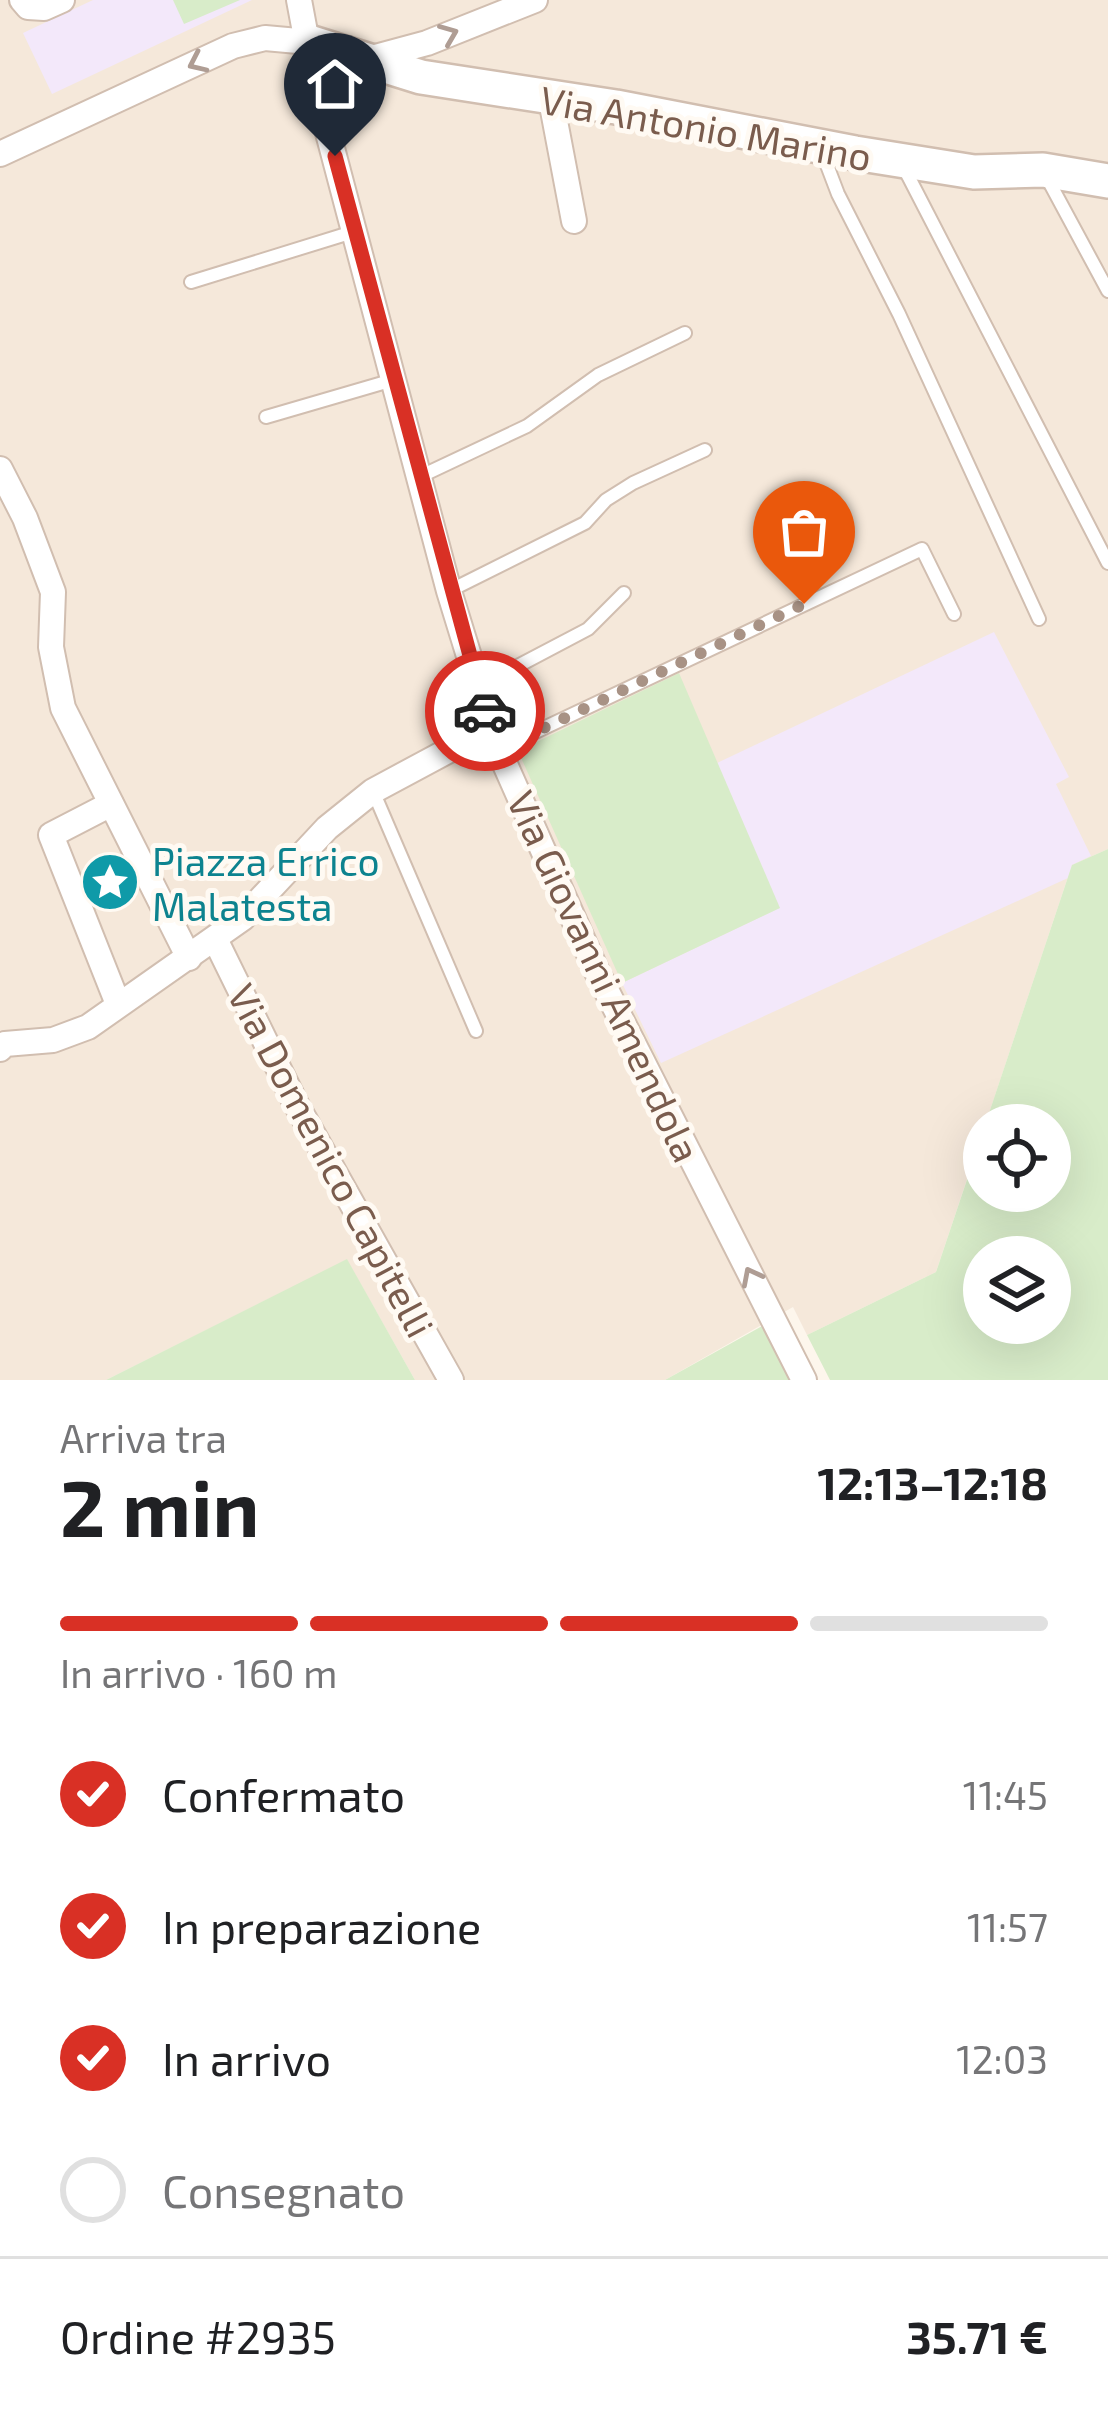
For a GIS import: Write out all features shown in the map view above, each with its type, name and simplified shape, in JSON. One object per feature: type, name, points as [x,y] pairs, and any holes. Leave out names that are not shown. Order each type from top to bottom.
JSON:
[{"type":"street","points":[[22,0],[28,7],[44,8],[62,0]]},
{"type":"street","name":"Via Giovanni Amendola","points":[[299,0],[314,80],[449,591],[496,744],[597,972],[804,1380]]},
{"type":"street","points":[[362,61],[427,43],[535,0]]},
{"type":"street","points":[[0,154],[233,46],[265,38],[309,42]]},
{"type":"street","name":"Via Antonio Marino","points":[[309,42],[421,76],[901,161],[974,172],[1043,170],[1108,181]]},
{"type":"street","points":[[551,100],[574,221]]},
{"type":"street","points":[[0,469],[53,592],[51,647],[63,708],[189,958]]},
{"type":"street","points":[[0,1049],[5,1044],[53,1040],[88,1027],[243,918],[327,828],[373,791],[468,740],[496,744]]},
{"type":"street","points":[[111,805],[51,835],[118,1004]]},
{"type":"street","name":"Via Domenico Capitelli","points":[[214,939],[296,1104],[451,1380]]},
{"type":"lane","points":[[820,145],[838,194],[899,314],[1039,619]]},
{"type":"lane","points":[[901,161],[1108,563]]},
{"type":"lane","points":[[1043,170],[1108,291]]},
{"type":"lane","points":[[190,282],[356,231]]},
{"type":"lane","points":[[419,477],[527,426],[598,375],[685,333]]},
{"type":"lane","points":[[266,417],[394,380]]},
{"type":"lane","points":[[449,591],[585,523],[606,500],[633,483],[705,450]]},
{"type":"lane","points":[[496,744],[529,735],[922,549],[954,614]]},
{"type":"lane","points":[[476,688],[588,629],[625,593]]},
{"type":"lane","points":[[373,791],[476,1031]]},
{"type":"shaded area","points":[[0,0],[1108,0],[1108,849],[1072,865],[992,1104],[963,1104],[963,1191],[936,1272],[807,1335],[793,1307],[665,1380],[415,1380],[347,1260],[106,1380],[0,1380]]},
{"type":"shaded area","points":[[93,0],[252,0],[52,94],[23,33]]},
{"type":"shaded area","points":[[994,632],[1069,777],[1056,784],[1091,856],[1072,865],[1068,878],[661,1063],[622,983],[779,908],[717,763]]},
{"type":"green space","points":[[173,0],[240,0],[184,24]]},
{"type":"green space","points":[[679,673],[780,908],[622,983],[518,751]]},
{"type":"green space","points":[[1108,849],[1108,1380],[830,1380],[807,1335],[936,1272],[963,1192],[963,1212],[1071,1212],[1071,1104],[992,1104],[1072,865]]},
{"type":"green space","points":[[347,1259],[415,1380],[106,1380]]},
{"type":"green space","points":[[766,1324],[795,1380],[665,1380]]},
{"type":"way so far","points":[[485,711],[496,744],[529,735],[804,604]]},
{"type":"place","name":"Piazza Errico Malatesta","points":[[110,882]]},
{"type":"route","points":[[335,156],[485,711]]}]
